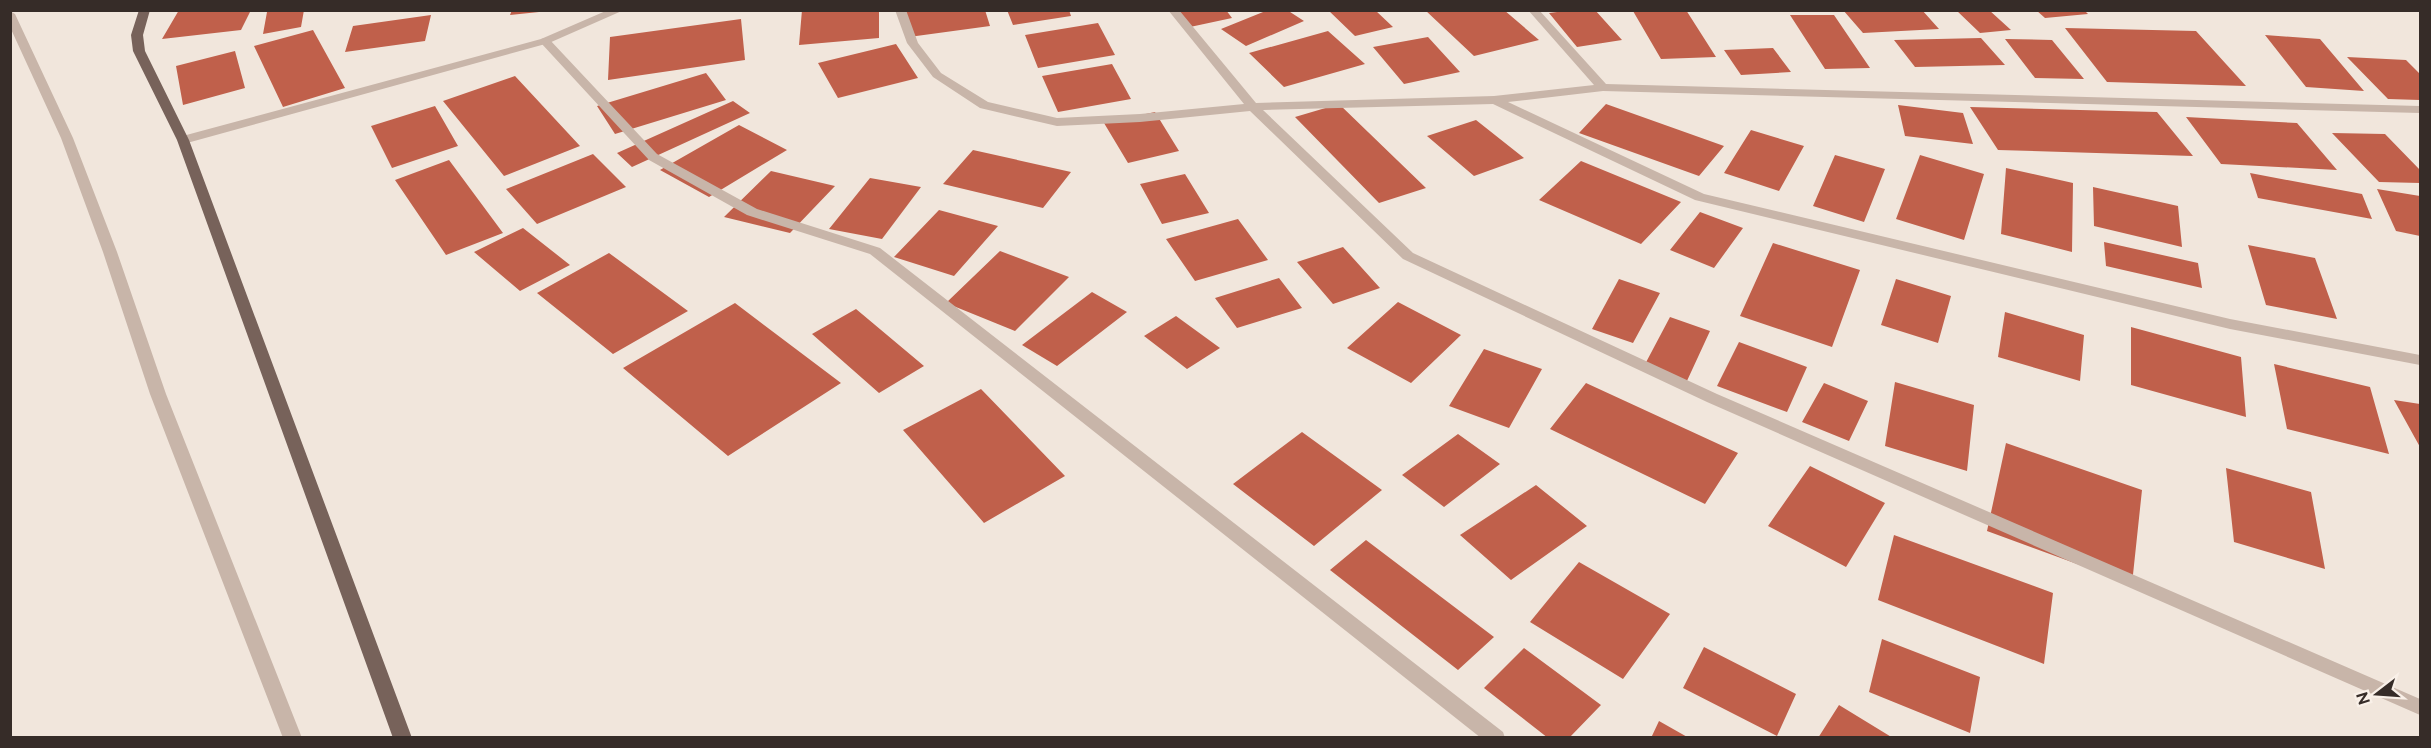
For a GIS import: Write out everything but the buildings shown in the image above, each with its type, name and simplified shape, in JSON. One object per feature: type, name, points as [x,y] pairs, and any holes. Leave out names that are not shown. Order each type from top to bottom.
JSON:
[{"type":"main road","points":[[145,10],[137,35],[138,51],[183,140],[404,738]]},
{"type":"street","points":[[183,140],[545,41],[619,10]]},
{"type":"street","points":[[900,10],[913,43],[937,75],[984,105],[1057,122],[1140,118],[1253,107],[1494,100],[1603,87],[2421,109]]},
{"type":"street","points":[[1173,10],[1253,107],[1408,256],[1712,398],[2421,707]]},
{"type":"street","points":[[1533,10],[1603,87]]},
{"type":"street","points":[[10,14],[67,138],[110,252],[158,394],[293,738]]},
{"type":"street","points":[[545,41],[653,157],[752,213],[875,251],[1496,738]]},
{"type":"street","points":[[1494,100],[1700,197],[2230,324],[2421,360]]}]
